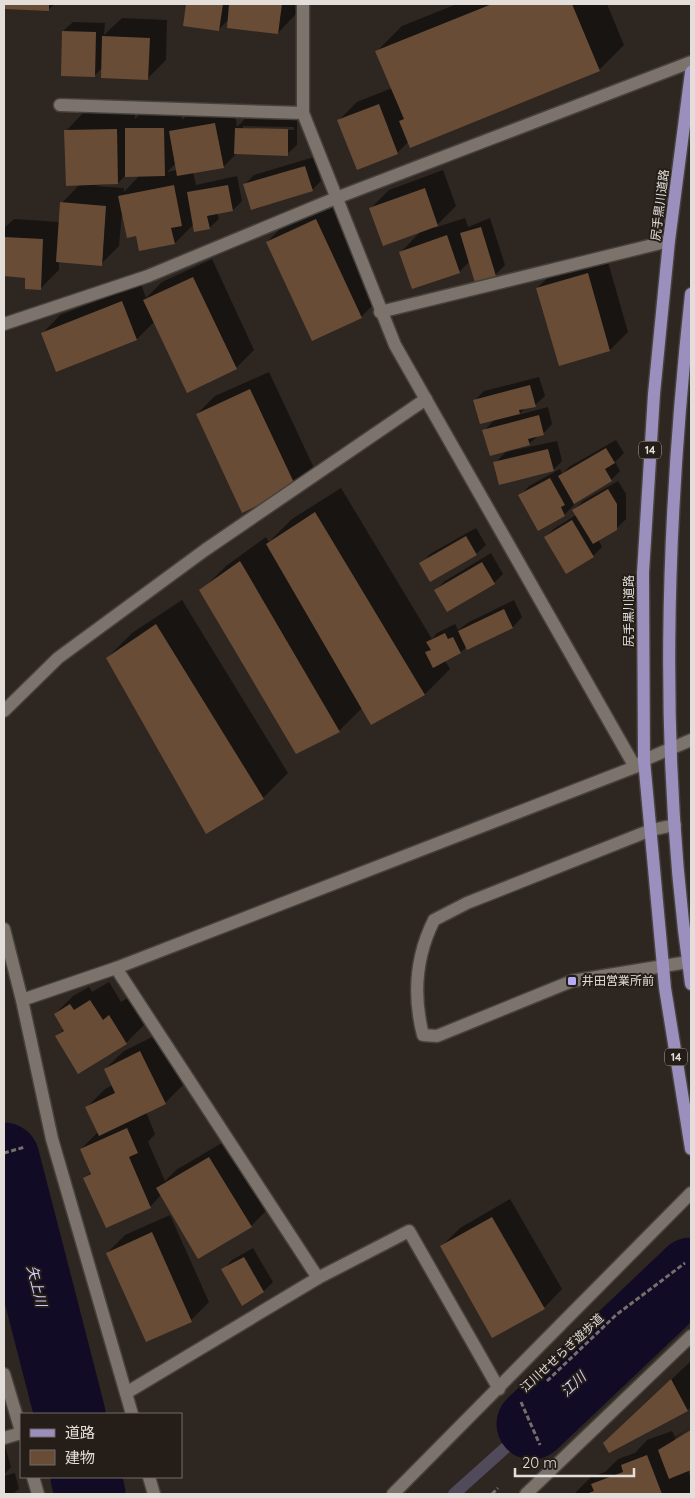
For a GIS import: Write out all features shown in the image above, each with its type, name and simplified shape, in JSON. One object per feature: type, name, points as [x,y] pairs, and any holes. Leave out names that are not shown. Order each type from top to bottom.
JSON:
[{"type":"main road","name":"尻手黒川道路","points":[[691,72],[668,241],[654,394],[643,573],[639,764],[651,830],[663,966],[691,1149]]},
{"type":"main road","name":"14","points":[[691,294],[679,403],[669,571],[671,749],[675,825],[691,984]]},
{"type":"street","points":[[304,4],[304,113],[380,312],[395,346],[639,764]]},
{"type":"street","points":[[4,324],[148,276],[336,198],[691,62]]},
{"type":"street","points":[[60,105],[304,113]]},
{"type":"street","points":[[380,312],[668,241]]},
{"type":"street","points":[[4,711],[58,658],[205,550],[426,399]]},
{"type":"street","points":[[22,1000],[116,968],[639,764],[691,740]]},
{"type":"street","points":[[675,825],[651,830],[467,903],[434,920],[420,956],[417,1002],[423,1035],[438,1036],[572,981],[688,962]]},
{"type":"street","points":[[4,929],[22,1000],[52,1139],[132,1413]]},
{"type":"street","points":[[116,968],[318,1278]]},
{"type":"street","points":[[393,1494],[499,1390],[691,1193]]},
{"type":"street","points":[[126,1393],[318,1278],[409,1231],[499,1390]]},
{"type":"street","points":[[526,1494],[691,1336]]},
{"type":"street","points":[[4,1374],[20,1429]]},
{"type":"street","points":[[4,1438],[20,1432]]},
{"type":"street","points":[[33,1478],[38,1494]]},
{"type":"street","points":[[149,1478],[154,1494]]},
{"type":"path","name":"江川せせらぎ遊歩道","points":[[540,1387],[616,1315],[685,1262]]},
{"type":"path","name":"江川せせらぎ遊歩道","points":[[527,1397],[521,1402],[542,1449]]},
{"type":"path","points":[[492,1494],[499,1488]]},
{"type":"building","points":[[4,4],[49,4],[49,11],[4,9]]},
{"type":"building","points":[[186,4],[223,4],[219,31],[183,26]]},
{"type":"building","points":[[229,4],[282,4],[278,34],[227,28]]},
{"type":"building","points":[[492,4],[572,4],[600,71],[410,148],[399,121],[404,119],[375,51]]},
{"type":"building","points":[[62,31],[96,32],[95,77],[61,76]]},
{"type":"building","points":[[102,36],[150,38],[148,80],[101,78]]},
{"type":"building","points":[[379,104],[398,154],[357,170],[337,120]]},
{"type":"building","points":[[215,123],[224,168],[177,176],[169,131]]},
{"type":"building","points":[[125,128],[164,128],[165,176],[125,177]]},
{"type":"building","points":[[235,128],[288,129],[288,156],[234,154]]},
{"type":"building","points":[[117,129],[118,184],[66,186],[64,130]]},
{"type":"building","points":[[305,166],[313,191],[251,210],[243,184]]},
{"type":"building","points":[[174,185],[182,226],[171,228],[175,244],[139,251],[136,236],[127,238],[118,196]]},
{"type":"building","points":[[228,185],[233,211],[207,216],[210,229],[194,232],[187,192]]},
{"type":"building","points":[[425,188],[438,226],[383,246],[369,208]]},
{"type":"building","points":[[60,202],[106,206],[102,266],[56,262]]},
{"type":"building","points":[[316,219],[362,318],[312,341],[266,242]]},
{"type":"building","points":[[481,227],[496,276],[475,283],[460,233]]},
{"type":"building","points":[[447,235],[460,273],[412,289],[399,252]]},
{"type":"building","points":[[4,237],[43,239],[41,290],[25,289],[25,278],[4,276]]},
{"type":"building","points":[[588,273],[610,351],[559,366],[536,288]]},
{"type":"building","points":[[193,277],[237,369],[187,393],[143,300]]},
{"type":"building","points":[[122,301],[137,340],[56,372],[41,333]]},
{"type":"building","points":[[530,385],[536,407],[519,410],[520,414],[480,424],[473,400]]},
{"type":"building","points":[[250,389],[296,487],[242,513],[196,414]]},
{"type":"building","points":[[539,415],[544,435],[528,439],[530,445],[490,456],[482,430]]},
{"type":"building","points":[[606,448],[615,463],[605,469],[612,481],[574,504],[558,476]]},
{"type":"building","points":[[548,449],[554,471],[499,485],[493,462]]},
{"type":"building","points":[[550,478],[565,505],[561,507],[565,516],[538,531],[518,495]]},
{"type":"building","points":[[608,489],[617,504],[617,530],[593,544],[572,510]]},
{"type":"building","points":[[315,512],[425,695],[371,725],[266,544]]},
{"type":"building","points":[[572,520],[594,557],[566,574],[544,537]]},
{"type":"building","points":[[466,536],[477,555],[430,582],[419,563]]},
{"type":"building","points":[[240,561],[340,732],[296,754],[199,590]]},
{"type":"building","points":[[482,562],[495,584],[447,612],[434,590]]},
{"type":"building","points":[[504,609],[513,628],[467,650],[458,631]]},
{"type":"building","points":[[156,624],[264,799],[206,834],[106,658]]},
{"type":"building","points":[[445,633],[448,639],[453,637],[461,653],[433,668],[425,652],[431,650],[426,642]]},
{"type":"building","points":[[90,1000],[103,1020],[109,1015],[127,1044],[78,1074],[55,1036],[64,1031],[54,1014],[70,1004],[74,1010]]},
{"type":"building","points":[[140,1051],[166,1104],[99,1136],[85,1107],[115,1093],[104,1069]]},
{"type":"building","points":[[127,1128],[138,1153],[129,1157],[151,1208],[106,1228],[83,1178],[91,1174],[80,1149]]},
{"type":"building","points":[[209,1157],[252,1227],[198,1259],[156,1188]]},
{"type":"building","points":[[492,1217],[545,1309],[492,1338],[440,1246]]},
{"type":"building","points":[[152,1232],[192,1322],[146,1342],[106,1253]]},
{"type":"building","points":[[244,1257],[264,1292],[242,1306],[221,1269]]},
{"type":"building","points":[[671,1379],[688,1411],[609,1453],[603,1443]]},
{"type":"building","points":[[691,1430],[691,1470],[669,1479],[658,1450]]},
{"type":"building","points":[[647,1455],[662,1494],[586,1494],[594,1491],[591,1484],[623,1472],[621,1465]]},
{"type":"waterway","name":"矢上川","points":[[4,1158],[70,1413]]},
{"type":"waterway","name":"江川","points":[[532,1424],[691,1273]]},
{"type":"waterway","name":"江川","points":[[454,1494],[532,1424]]},
{"type":"waterway","name":"矢上川","points":[[86,1478],[90,1494]]},
{"type":"place","name":"井田営業所前","points":[[572,981]]}]
